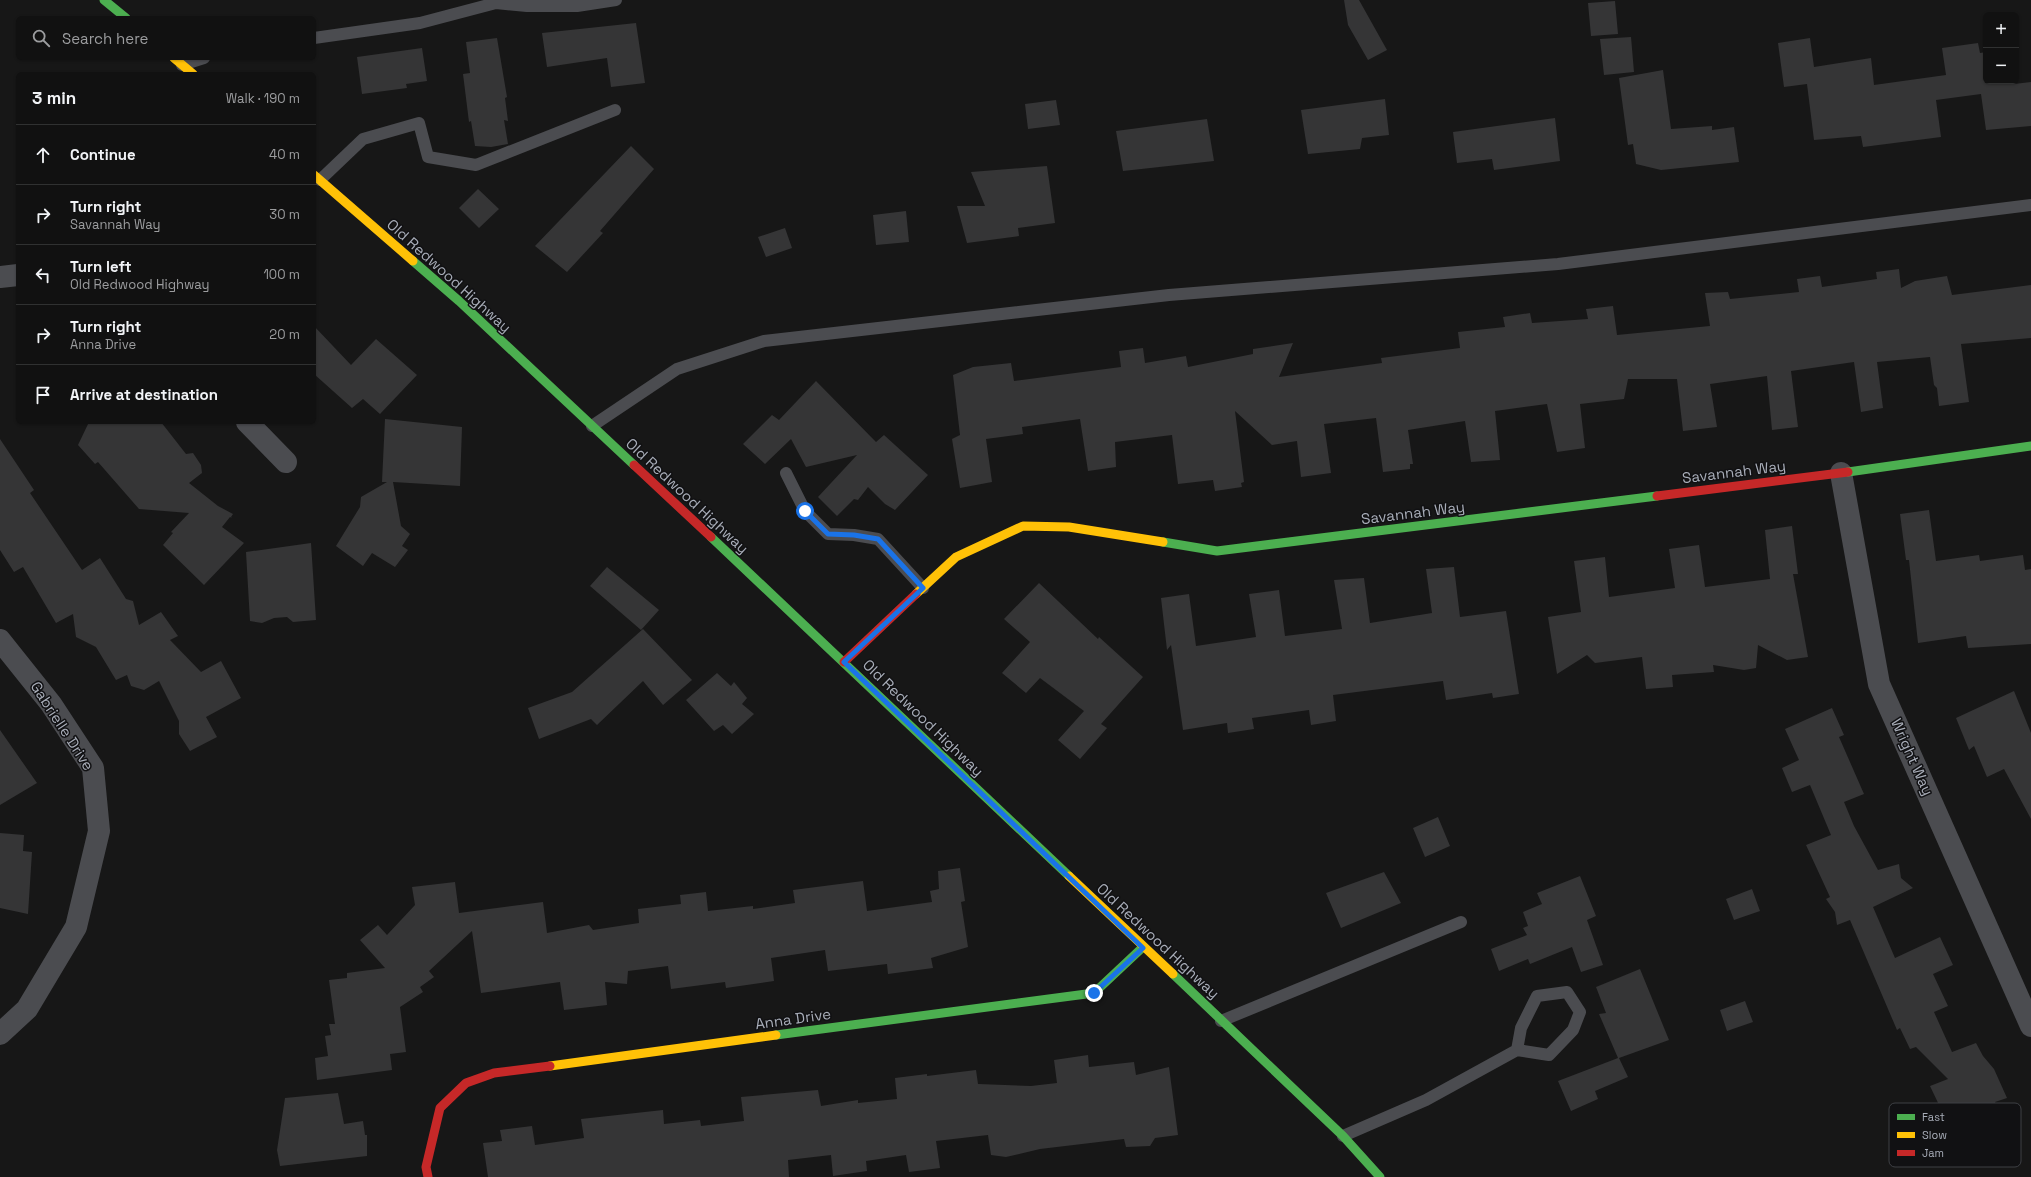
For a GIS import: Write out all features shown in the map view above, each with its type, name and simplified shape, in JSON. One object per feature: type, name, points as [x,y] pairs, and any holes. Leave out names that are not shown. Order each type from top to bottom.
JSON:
[{"type":"street","points":[[104,0],[124,16]]},
{"type":"street","points":[[178,62],[190,72]]},
{"type":"street","name":"Old Redwood Highway","points":[[317,178],[459,302],[844,662],[1143,948],[1343,1136],[1380,1177]]},
{"type":"street","points":[[0,277],[16,275]]},
{"type":"street","points":[[249,424],[286,462]]},
{"type":"street","name":"Savannah Way","points":[[844,662],[956,558],[1023,526],[1069,527],[1217,551],[1841,473],[2031,446]]},
{"type":"street","name":"Wright Way","points":[[1841,473],[1879,684],[2024,989],[2031,1026]]},
{"type":"street","name":"Gabrielle Drive","points":[[0,640],[51,704],[93,768],[99,831],[76,927],[27,1009],[0,1034]]},
{"type":"street","name":"Anna Drive","points":[[428,1177],[426,1167],[440,1108],[466,1083],[494,1073],[1094,993],[1143,948]]},
{"type":"lane","points":[[316,38],[420,23],[496,2],[527,6],[577,6],[616,0]]},
{"type":"lane","points":[[178,62],[191,60]]},
{"type":"lane","points":[[317,178],[363,139],[419,123],[428,158],[476,165],[615,110]]},
{"type":"lane","points":[[592,426],[677,369],[764,341],[1169,295],[1558,264],[2031,205]]},
{"type":"lane","points":[[786,474],[805,511],[828,534],[854,535],[878,539],[923,588]]},
{"type":"lane","points":[[1221,1020],[1461,922]]},
{"type":"lane","points":[[1343,1136],[1426,1100],[1517,1050],[1549,1055],[1573,1030],[1580,1012],[1567,992],[1537,996],[1521,1028],[1517,1050]]},
{"type":"building","points":[[1344,0],[1359,0],[1387,50],[1368,60],[1348,25]]},
{"type":"building","points":[[1615,1],[1618,34],[1591,36],[1588,3]]},
{"type":"building","points":[[636,23],[645,83],[611,87],[607,58],[547,67],[542,33]]},
{"type":"building","points":[[1631,37],[1634,72],[1604,75],[1600,39]]},
{"type":"building","points":[[497,38],[507,97],[505,98],[508,121],[504,120],[508,144],[491,147],[475,146],[471,121],[469,122],[463,74],[470,73],[466,42]]},
{"type":"building","points":[[1810,38],[1814,67],[1871,58],[1874,85],[1946,75],[1942,48],[1978,43],[1980,53],[1983,52],[1983,84],[2019,84],[2031,82],[2031,126],[1986,130],[1981,94],[1936,100],[1941,137],[1863,147],[1861,136],[1814,140],[1807,84],[1784,87],[1778,43]]},
{"type":"building","points":[[422,48],[427,81],[406,84],[407,88],[362,94],[357,57]]},
{"type":"building","points":[[1663,70],[1671,129],[1712,126],[1712,130],[1734,127],[1739,162],[1661,170],[1636,164],[1633,144],[1628,145],[1619,78]]},
{"type":"building","points":[[1385,99],[1389,135],[1362,138],[1360,149],[1308,154],[1301,110]]},
{"type":"building","points":[[1056,100],[1060,125],[1028,129],[1025,104]]},
{"type":"building","points":[[1555,118],[1560,161],[1494,170],[1492,159],[1457,163],[1453,132]]},
{"type":"building","points":[[1207,119],[1214,161],[1123,171],[1116,131]]},
{"type":"building","points":[[631,146],[654,169],[600,231],[603,233],[567,272],[535,246]]},
{"type":"building","points":[[1047,166],[1055,223],[1018,228],[1019,236],[967,243],[957,206],[985,206],[971,172]]},
{"type":"building","points":[[478,189],[499,209],[479,228],[459,208]]},
{"type":"building","points":[[906,211],[909,242],[876,245],[873,215]]},
{"type":"building","points":[[785,228],[792,248],[766,257],[758,237]]},
{"type":"building","points":[[1899,269],[1901,288],[1915,281],[1947,276],[1952,295],[2031,285],[2031,338],[1961,344],[1969,402],[1939,406],[1937,388],[1934,385],[1930,357],[1877,362],[1883,408],[1861,412],[1854,362],[1791,371],[1798,427],[1772,430],[1767,376],[1710,384],[1717,427],[1683,431],[1677,379],[1628,379],[1624,399],[1580,404],[1585,448],[1557,452],[1547,404],[1495,411],[1500,460],[1471,462],[1465,421],[1408,430],[1413,464],[1410,464],[1410,469],[1383,472],[1376,418],[1324,424],[1331,473],[1301,477],[1297,441],[1272,445],[1235,411],[1244,482],[1241,483],[1242,487],[1215,491],[1213,480],[1178,484],[1172,435],[1115,442],[1116,467],[1088,471],[1080,419],[1022,427],[1023,434],[986,439],[992,482],[960,488],[952,439],[960,435],[953,375],[973,367],[1011,363],[1014,381],[1121,367],[1119,351],[1143,348],[1145,363],[1186,356],[1188,367],[1253,354],[1253,349],[1293,343],[1279,377],[1382,363],[1381,358],[1460,348],[1458,332],[1505,327],[1503,317],[1530,313],[1532,323],[1588,319],[1586,309],[1613,306],[1617,335],[1710,326],[1705,293],[1728,292],[1730,299],[1799,292],[1797,279],[1820,276],[1822,287],[1877,279],[1876,272]]},
{"type":"building","points":[[316,328],[351,365],[376,339],[417,375],[380,414],[363,399],[352,408],[316,376]]},
{"type":"building","points":[[816,381],[876,442],[884,435],[928,475],[895,510],[885,504],[868,487],[858,500],[854,499],[837,516],[818,497],[857,455],[806,467],[791,439],[765,464],[743,444],[772,415],[779,420]]},
{"type":"building","points":[[385,419],[462,427],[460,486],[393,482],[401,526],[410,534],[402,546],[408,550],[395,567],[372,553],[363,566],[336,546],[360,507],[361,497],[387,482],[382,482]]},
{"type":"building","points":[[88,424],[163,424],[186,454],[193,453],[201,465],[202,473],[189,483],[218,506],[233,514],[231,517],[232,518],[230,517],[222,527],[244,543],[204,585],[163,545],[173,533],[171,532],[189,513],[139,509],[98,462],[95,464],[78,445]]},
{"type":"building","points":[[0,439],[34,490],[30,493],[82,570],[100,558],[126,599],[133,601],[139,625],[161,612],[178,636],[170,640],[201,672],[221,661],[241,698],[206,717],[217,737],[190,751],[179,734],[179,721],[159,681],[144,690],[131,686],[127,675],[116,680],[96,647],[76,637],[73,614],[56,623],[23,567],[14,572],[0,550]]},
{"type":"building","points":[[1929,510],[1936,561],[1979,555],[1980,561],[2023,555],[2025,570],[2031,569],[2031,644],[1968,648],[1966,636],[1918,643],[1909,560],[1906,560],[1900,514]]},
{"type":"building","points":[[1792,526],[1798,574],[1793,574],[1808,657],[1787,660],[1758,645],[1756,668],[1744,670],[1713,665],[1714,672],[1672,675],[1673,687],[1646,689],[1642,657],[1595,663],[1587,655],[1557,674],[1548,617],[1581,612],[1574,561],[1605,557],[1609,597],[1675,588],[1669,549],[1699,545],[1705,587],[1770,579],[1765,530]]},
{"type":"building","points":[[311,543],[316,620],[293,622],[287,617],[274,618],[262,623],[250,621],[246,552]]},
{"type":"building","points":[[607,567],[659,610],[641,630],[590,586]]},
{"type":"building","points":[[1454,567],[1460,617],[1506,611],[1519,694],[1493,698],[1492,693],[1446,700],[1443,681],[1333,695],[1336,721],[1311,725],[1309,710],[1252,718],[1254,729],[1228,733],[1227,723],[1183,730],[1171,645],[1167,650],[1161,598],[1189,594],[1196,646],[1256,637],[1249,594],[1279,590],[1285,636],[1342,629],[1334,580],[1364,578],[1370,623],[1432,613],[1426,569]]},
{"type":"building","points":[[1039,583],[1098,639],[1099,637],[1143,677],[1101,724],[1107,728],[1080,759],[1058,740],[1084,711],[1040,678],[1026,693],[1002,673],[1030,642],[1004,619]]},
{"type":"building","points":[[643,629],[692,680],[663,705],[643,681],[597,725],[591,719],[539,739],[528,708],[572,692]]},
{"type":"building","points":[[717,673],[731,686],[734,682],[747,698],[742,704],[754,714],[732,734],[723,725],[714,731],[686,700]]},
{"type":"building","points":[[2014,691],[2031,733],[2031,819],[2004,769],[1987,777],[1974,746],[1969,750],[1956,718]]},
{"type":"building","points":[[1832,708],[1844,735],[1839,737],[1864,794],[1844,802],[1854,826],[1878,870],[1899,864],[1901,878],[1913,888],[1873,907],[1895,958],[1940,937],[1953,965],[1933,974],[1948,1006],[1934,1012],[1952,1052],[1976,1043],[1983,1056],[1994,1069],[2007,1098],[1995,1103],[1938,1103],[1930,1086],[1948,1079],[1916,1047],[1910,1049],[1900,1028],[1897,1030],[1850,920],[1837,925],[1835,912],[1826,899],[1830,897],[1806,845],[1831,835],[1810,785],[1792,792],[1782,768],[1799,760],[1785,729]]},
{"type":"building","points":[[0,730],[37,783],[0,805]]},
{"type":"building","points":[[1438,817],[1450,846],[1425,857],[1413,828]]},
{"type":"building","points":[[0,833],[24,835],[23,851],[32,852],[28,914],[0,908]]},
{"type":"building","points":[[960,868],[965,901],[961,902],[968,947],[931,958],[933,968],[888,974],[887,964],[828,971],[825,950],[771,958],[774,981],[726,988],[725,982],[671,989],[668,966],[628,971],[627,984],[605,982],[607,1005],[564,1010],[560,982],[481,993],[472,931],[429,971],[434,977],[420,987],[423,992],[400,1007],[406,1052],[390,1054],[392,1070],[317,1080],[315,1058],[328,1056],[325,1036],[331,1035],[329,1024],[335,1024],[329,980],[347,978],[347,973],[385,968],[360,940],[378,925],[387,935],[415,905],[412,887],[455,882],[459,913],[543,902],[547,933],[589,925],[593,930],[639,923],[638,909],[681,904],[680,895],[706,892],[708,911],[753,906],[753,909],[795,903],[793,890],[863,881],[867,911],[932,902],[930,891],[939,889],[938,871]]},
{"type":"building","points":[[1384,872],[1401,903],[1341,928],[1326,893]]},
{"type":"building","points":[[1580,876],[1596,916],[1587,920],[1603,965],[1581,972],[1572,947],[1530,964],[1528,959],[1499,971],[1491,949],[1527,935],[1523,928],[1528,926],[1523,912],[1542,904],[1537,893]]},
{"type":"building","points":[[1752,889],[1760,911],[1734,920],[1726,899]]},
{"type":"building","points":[[1640,969],[1669,1040],[1619,1058],[1628,1077],[1595,1091],[1598,1099],[1571,1111],[1558,1081],[1618,1058],[1599,1014],[1606,1013],[1596,987]]},
{"type":"building","points":[[1745,1001],[1753,1022],[1727,1031],[1720,1010]]},
{"type":"building","points":[[1088,1055],[1089,1067],[1134,1062],[1136,1075],[1169,1067],[1178,1135],[1155,1138],[1150,1146],[1126,1147],[1124,1139],[1040,1149],[1006,1157],[991,1155],[988,1135],[936,1141],[940,1168],[909,1172],[906,1155],[866,1161],[867,1171],[833,1176],[831,1155],[788,1160],[789,1177],[488,1177],[483,1143],[502,1141],[500,1130],[532,1126],[535,1145],[584,1138],[581,1119],[663,1110],[664,1124],[700,1120],[701,1126],[744,1121],[741,1097],[818,1090],[821,1106],[858,1100],[858,1103],[897,1099],[895,1078],[927,1074],[927,1076],[976,1070],[978,1084],[1031,1086],[1057,1083],[1054,1060]]},
{"type":"building","points":[[338,1093],[344,1124],[363,1121],[365,1135],[367,1135],[367,1156],[280,1166],[277,1150],[285,1098]]},
{"type":"traffic: fast","points":[[104,0],[124,16]]},
{"type":"traffic: fast","points":[[413,261],[459,301],[634,465]]},
{"type":"traffic: fast","points":[[1848,472],[2031,446]]},
{"type":"traffic: fast","points":[[1163,542],[1217,551],[1657,496]]},
{"type":"traffic: fast","points":[[711,537],[1069,876]]},
{"type":"traffic: fast","points":[[776,1035],[1094,993],[1143,947]]},
{"type":"traffic: fast","points":[[1173,974],[1343,1136],[1380,1177]]},
{"type":"traffic: slow","points":[[176,60],[191,72]]},
{"type":"traffic: slow","points":[[316,177],[413,261]]},
{"type":"traffic: slow","points":[[916,594],[956,557],[1023,526],[1069,527],[1163,542]]},
{"type":"traffic: slow","points":[[1069,876],[1173,974]]},
{"type":"traffic: slow","points":[[550,1066],[776,1035]]},
{"type":"traffic: jam","points":[[634,465],[711,537]]},
{"type":"traffic: jam","points":[[1657,496],[1848,472]]},
{"type":"traffic: jam","points":[[844,662],[916,594]]},
{"type":"traffic: jam","points":[[428,1177],[426,1167],[440,1108],[466,1083],[494,1073],[550,1066]]},
{"type":"route","points":[[805,511],[828,534],[854,535],[878,539],[923,588],[844,662],[1143,948],[1094,993]]}]
